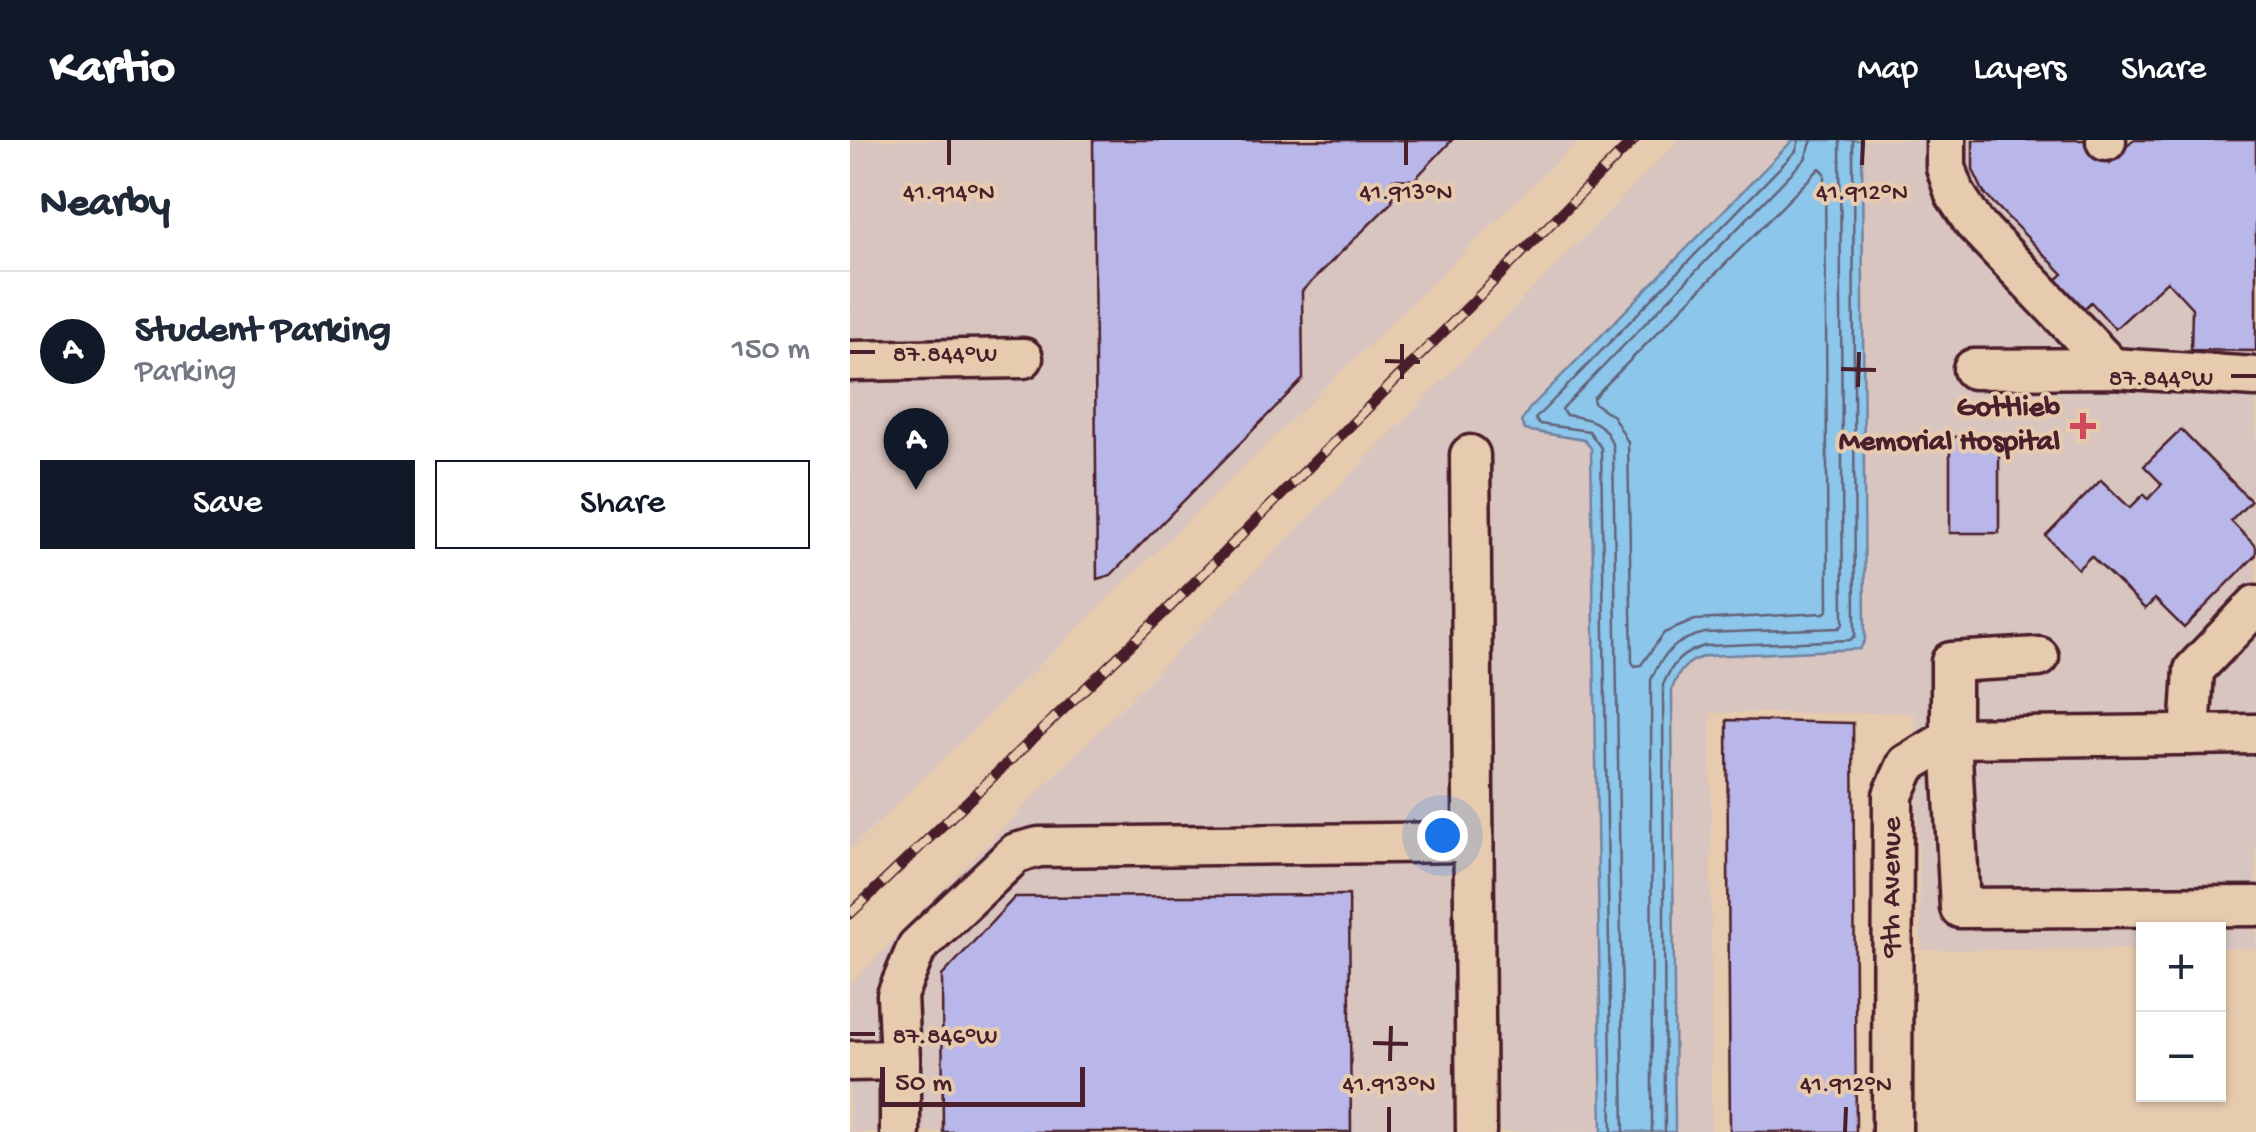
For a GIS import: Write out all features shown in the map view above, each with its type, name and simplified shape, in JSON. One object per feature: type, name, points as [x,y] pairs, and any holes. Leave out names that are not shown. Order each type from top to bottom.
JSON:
[{"type":"street","points":[[1946,140],[1946,167],[1955,194],[1974,223],[2112,368]]},
{"type":"street","points":[[850,361],[1023,358]]},
{"type":"street","points":[[1973,369],[2112,368],[2256,378]]},
{"type":"street","points":[[1470,455],[1476,1132]]},
{"type":"street","points":[[2190,735],[2194,670],[2256,605]]},
{"type":"street","points":[[2212,652],[2256,650]]},
{"type":"street","points":[[2039,657],[1951,662],[1960,908],[2256,906]]},
{"type":"street","name":"9th Avenue","points":[[1892,1132],[1893,794],[1907,764],[1951,738],[2256,734]]},
{"type":"street","points":[[900,1132],[896,996],[917,947],[1016,853],[1039,847],[1473,842]]},
{"type":"street","points":[[850,1060],[900,1060]]},
{"type":"shaded area","points":[[850,140],[1579,140],[850,850]]},
{"type":"shaded area","points":[[1679,140],[2256,140],[2256,948],[2226,948],[2226,922],[2136,922],[2136,949],[1921,950],[1915,713],[1711,713],[1711,1132],[850,1132],[850,984]]},
{"type":"water","points":[[1793,140],[1862,140],[1865,640],[1860,649],[1706,656],[1685,667],[1678,677],[1672,689],[1675,1132],[1602,1132],[1591,448],[1584,440],[1525,430],[1521,422],[1529,409]]},
{"type":"building","points":[[1093,140],[1452,140],[1414,180],[1393,179],[1392,202],[1302,291],[1303,379],[1111,575],[1097,579]]},
{"type":"building","points":[[1973,140],[2088,140],[2110,163],[2133,140],[2256,140],[2256,351],[2191,350],[2192,308],[2167,281],[2115,329],[2091,302],[2072,320],[2045,290],[2063,274],[1984,193],[1973,170]]},
{"type":"building","points":[[2181,430],[2251,501],[2231,521],[2256,547],[2256,555],[2184,628],[2155,599],[2145,609],[2091,556],[2078,569],[2046,536],[2101,480],[2130,508],[2144,494],[2148,499],[2162,484],[2144,466]]},
{"type":"building","points":[[1950,437],[1999,437],[1999,533],[1950,533]]},
{"type":"building","points":[[1727,720],[1853,723],[1856,1132],[1730,1132]]},
{"type":"building","points":[[1349,895],[1351,1132],[943,1132],[942,976],[1015,897]]},
{"type":"railway","points":[[850,914],[1169,608],[1634,140]]},
{"type":"place","name":"Gottlieb Memorial Hospital","points":[[2083,426]]},
{"type":"place","name":"Student Parking","points":[[916,490]]}]
